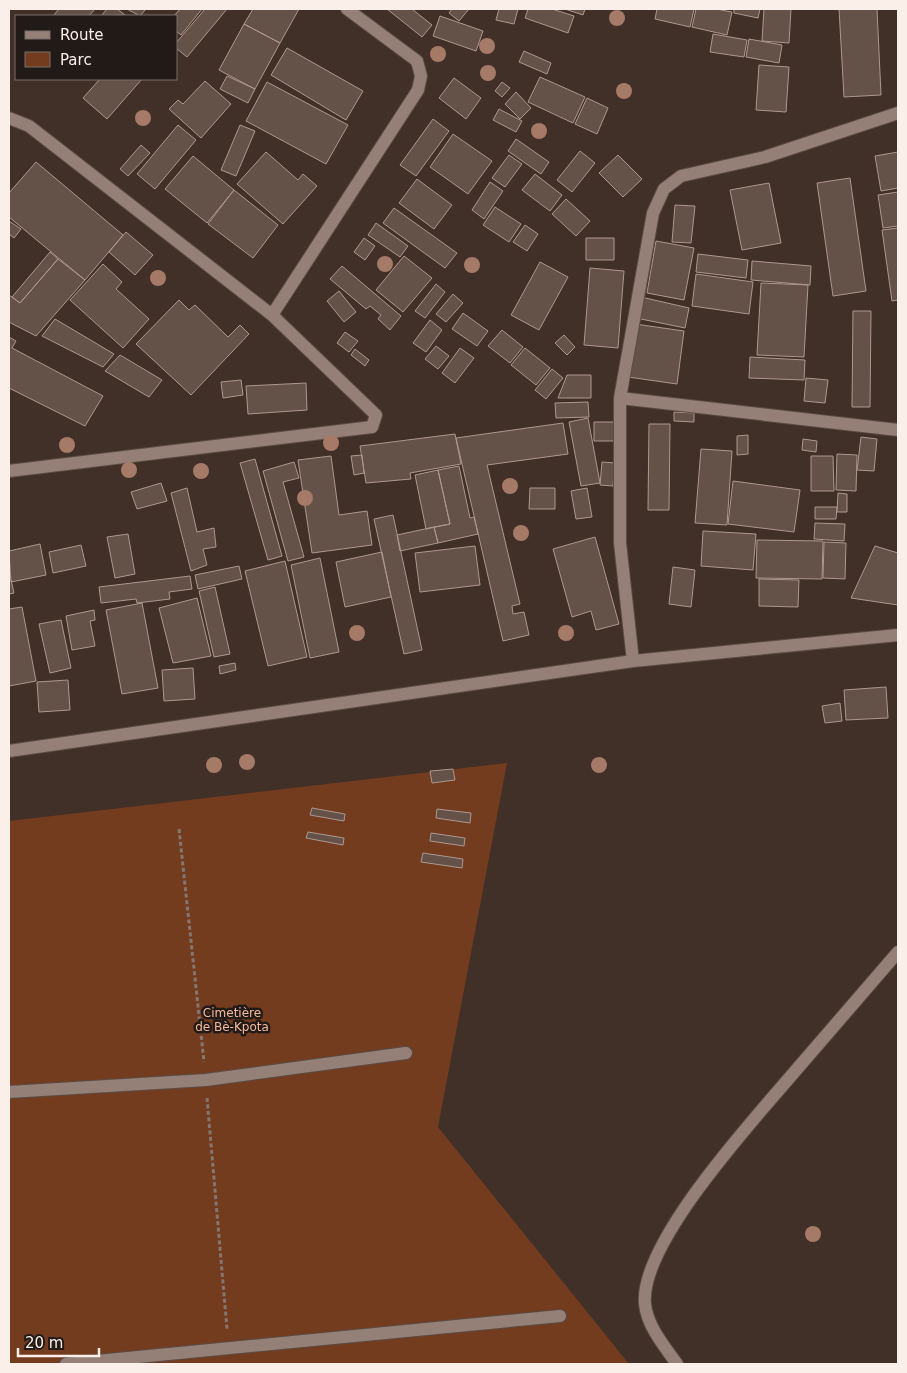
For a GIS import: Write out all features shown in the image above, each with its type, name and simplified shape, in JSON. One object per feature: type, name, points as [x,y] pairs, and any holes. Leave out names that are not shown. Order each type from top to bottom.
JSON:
[{"type":"street","points":[[272,315],[418,90],[421,76],[417,61],[347,9]]},
{"type":"street","points":[[632,661],[620,543],[620,398],[653,213],[664,189],[681,176],[764,157],[898,113]]},
{"type":"street","points":[[9,471],[372,427],[376,415],[272,315],[29,126],[14,120]]},
{"type":"street","points":[[620,398],[898,430]]},
{"type":"street","points":[[9,751],[632,661],[898,635]]},
{"type":"street","points":[[677,1364],[655,1332],[645,1305],[647,1280],[658,1252],[708,1172],[898,952]]},
{"type":"street","points":[[9,1092],[206,1080],[406,1053]]},
{"type":"street","points":[[66,1364],[560,1316]]},
{"type":"green space","name":"Cimetière de Bè-Kpota","points":[[507,763],[438,1127],[629,1364],[9,1364],[9,821]]},
{"type":"building","points":[[59,9],[95,9],[90,15],[54,15]]},
{"type":"building","points":[[107,9],[117,9],[125,15],[102,15]]},
{"type":"building","points":[[127,9],[146,9],[141,15]]},
{"type":"building","points":[[180,9],[202,9],[181,35],[178,33],[178,15],[175,15]]},
{"type":"building","points":[[205,9],[227,9],[187,57],[178,50],[178,41]]},
{"type":"building","points":[[253,9],[299,9],[280,43],[244,24]]},
{"type":"building","points":[[387,9],[412,9],[432,25],[422,37]]},
{"type":"building","points":[[452,9],[469,9],[459,21],[449,13]]},
{"type":"building","points":[[499,9],[518,9],[514,24],[496,20]]},
{"type":"building","points":[[528,9],[552,9],[574,16],[568,33],[525,18]]},
{"type":"building","points":[[565,9],[585,9],[583,15]]},
{"type":"building","points":[[657,9],[694,9],[690,27],[655,19]]},
{"type":"building","points":[[696,9],[716,9],[732,12],[727,35],[692,27]]},
{"type":"building","points":[[734,9],[760,9],[758,18],[734,13]]},
{"type":"building","points":[[764,9],[791,9],[789,43],[762,41]]},
{"type":"building","points":[[839,9],[877,9],[881,95],[844,97]]},
{"type":"building","points":[[440,16],[483,31],[476,51],[433,36]]},
{"type":"building","points":[[244,24],[280,43],[255,89],[219,70]]},
{"type":"building","points":[[713,34],[747,40],[744,57],[710,52]]},
{"type":"building","points":[[749,39],[782,45],[779,63],[746,57]]},
{"type":"building","points":[[287,48],[363,91],[346,120],[271,75]]},
{"type":"building","points":[[524,51],[551,63],[547,74],[519,62]]},
{"type":"building","points":[[759,65],[789,67],[786,112],[756,110]]},
{"type":"building","points":[[227,76],[255,89],[248,103],[220,89]]},
{"type":"building","points":[[540,77],[585,97],[573,123],[528,102]]},
{"type":"building","points":[[454,78],[481,98],[466,119],[439,98]]},
{"type":"building","points":[[99,80],[141,80],[107,119],[83,98]]},
{"type":"building","points":[[205,81],[231,104],[201,138],[169,109],[178,100],[183,104]]},
{"type":"building","points":[[267,82],[348,125],[326,164],[246,121]]},
{"type":"building","points":[[502,82],[510,88],[502,97],[495,91]]},
{"type":"building","points":[[516,92],[531,108],[520,119],[505,104]]},
{"type":"building","points":[[587,98],[608,108],[597,134],[575,124]]},
{"type":"building","points":[[499,109],[522,121],[516,132],[493,120]]},
{"type":"building","points":[[433,119],[449,131],[416,176],[400,165]]},
{"type":"building","points":[[178,125],[196,140],[155,189],[137,174]]},
{"type":"building","points":[[240,125],[255,131],[236,176],[221,170]]},
{"type":"building","points":[[453,134],[492,161],[468,194],[430,167]]},
{"type":"building","points":[[516,139],[549,162],[541,174],[508,151]]},
{"type":"building","points":[[141,145],[150,153],[128,176],[120,169]]},
{"type":"building","points":[[580,151],[595,163],[572,192],[557,180]]},
{"type":"building","points":[[266,152],[298,180],[303,174],[317,186],[283,224],[237,184]]},
{"type":"building","points":[[898,152],[898,188],[881,191],[875,156]]},
{"type":"building","points":[[509,155],[522,164],[505,187],[492,178]]},
{"type":"building","points":[[618,155],[642,179],[623,197],[599,173]]},
{"type":"building","points":[[193,156],[234,190],[207,223],[165,189]]},
{"type":"building","points":[[36,162],[123,235],[85,280],[9,217],[9,193]]},
{"type":"building","points":[[535,174],[562,195],[550,211],[522,190]]},
{"type":"building","points":[[850,178],[866,291],[833,296],[817,183]]},
{"type":"building","points":[[417,179],[452,205],[434,229],[399,203]]},
{"type":"building","points":[[490,182],[503,191],[484,219],[472,210]]},
{"type":"building","points":[[769,183],[781,243],[742,250],[730,190]]},
{"type":"building","points":[[234,190],[278,225],[253,258],[208,224]]},
{"type":"building","points":[[898,192],[898,226],[883,228],[878,195]]},
{"type":"building","points":[[566,199],[590,221],[576,236],[552,214]]},
{"type":"building","points":[[675,205],[695,206],[691,243],[672,242]]},
{"type":"building","points":[[495,207],[521,224],[509,242],[483,225]]},
{"type":"building","points":[[394,208],[457,253],[445,268],[383,223]]},
{"type":"building","points":[[9,221],[21,229],[14,238],[9,234]]},
{"type":"building","points":[[376,223],[408,246],[400,257],[368,235]]},
{"type":"building","points":[[525,225],[538,234],[527,251],[513,242]]},
{"type":"building","points":[[898,228],[898,300],[892,301],[882,230]]},
{"type":"building","points":[[126,232],[153,255],[135,275],[109,252]]},
{"type":"building","points":[[364,238],[375,246],[365,260],[354,252]]},
{"type":"building","points":[[586,238],[614,238],[614,260],[586,260]]},
{"type":"building","points":[[656,241],[694,248],[684,300],[647,293]]},
{"type":"building","points":[[50,252],[58,259],[20,303],[12,297]]},
{"type":"building","points":[[698,254],[748,260],[746,278],[696,272]]},
{"type":"building","points":[[404,256],[432,278],[403,312],[376,290]]},
{"type":"building","points":[[58,259],[85,280],[36,336],[9,322],[9,295],[20,303]]},
{"type":"building","points":[[752,261],[811,266],[810,285],[751,280]]},
{"type":"building","points":[[540,262],[568,277],[539,330],[511,315]]},
{"type":"building","points":[[103,264],[122,282],[116,289],[149,319],[123,348],[70,300]]},
{"type":"building","points":[[342,266],[401,316],[390,330],[378,319],[381,315],[370,306],[366,309],[330,279]]},
{"type":"building","points":[[590,268],[624,271],[618,348],[584,345]]},
{"type":"building","points":[[696,274],[753,282],[749,314],[692,306]]},
{"type":"building","points":[[761,283],[808,285],[804,357],[757,355]]},
{"type":"building","points":[[436,284],[445,292],[425,318],[415,311]]},
{"type":"building","points":[[339,291],[356,312],[344,322],[327,301]]},
{"type":"building","points":[[453,294],[463,303],[446,322],[436,314]]},
{"type":"building","points":[[641,297],[689,308],[685,328],[636,318]]},
{"type":"building","points":[[179,300],[189,310],[195,305],[228,337],[240,325],[249,334],[191,395],[136,344]]},
{"type":"building","points":[[853,311],[871,311],[870,407],[852,407]]},
{"type":"building","points":[[463,313],[488,331],[477,346],[452,329]]},
{"type":"building","points":[[55,319],[114,354],[103,367],[42,336]]},
{"type":"building","points":[[430,320],[442,330],[426,352],[413,343]]},
{"type":"building","points":[[635,324],[684,331],[677,384],[628,377]]},
{"type":"building","points":[[502,330],[523,347],[510,363],[488,346]]},
{"type":"building","points":[[345,332],[358,341],[349,352],[337,343]]},
{"type":"building","points":[[564,335],[575,347],[567,355],[555,343]]},
{"type":"building","points":[[9,337],[16,341],[12,348],[103,396],[85,426],[9,388]]},
{"type":"building","points":[[436,346],[449,356],[438,369],[425,359]]},
{"type":"building","points":[[460,348],[474,358],[455,383],[442,373]]},
{"type":"building","points":[[525,348],[550,368],[536,385],[511,365]]},
{"type":"building","points":[[355,349],[369,360],[365,366],[351,355]]},
{"type":"building","points":[[120,355],[162,380],[149,397],[105,371]]},
{"type":"building","points":[[750,357],[805,360],[804,380],[749,378]]},
{"type":"building","points":[[552,369],[563,378],[546,399],[535,390]]},
{"type":"building","points":[[567,375],[591,375],[591,398],[558,398]]},
{"type":"building","points":[[806,378],[828,380],[825,403],[804,401]]},
{"type":"building","points":[[241,380],[243,395],[223,398],[221,382]]},
{"type":"building","points":[[306,383],[307,410],[248,414],[246,386]]},
{"type":"building","points":[[588,402],[589,417],[556,418],[555,403]]},
{"type":"building","points":[[674,412],[694,413],[694,422],[674,421]]},
{"type":"building","points":[[588,418],[600,483],[581,486],[569,422]]},
{"type":"building","points":[[594,422],[617,422],[617,441],[594,441]]},
{"type":"building","points":[[563,423],[568,454],[487,465],[520,604],[512,606],[513,614],[524,612],[529,635],[503,641],[456,438]]},
{"type":"building","points":[[649,424],[670,424],[669,510],[648,510]]},
{"type":"building","points":[[455,434],[461,464],[410,473],[411,479],[366,483],[360,446]]},
{"type":"building","points":[[748,435],[748,454],[737,455],[737,436]]},
{"type":"building","points":[[861,437],[877,439],[874,471],[857,470]]},
{"type":"building","points":[[803,439],[817,441],[816,452],[802,450]]},
{"type":"building","points":[[701,449],[732,451],[727,525],[695,523]]},
{"type":"building","points":[[837,454],[857,455],[856,491],[836,490]]},
{"type":"building","points":[[362,455],[364,473],[354,475],[351,456]]},
{"type":"building","points":[[331,456],[339,515],[367,511],[372,545],[312,553],[298,460]]},
{"type":"building","points":[[811,456],[833,456],[834,491],[811,491]]},
{"type":"building","points":[[255,459],[282,556],[268,560],[240,463]]},
{"type":"building","points":[[294,462],[299,478],[283,482],[304,557],[288,561],[263,471]]},
{"type":"building","points":[[602,462],[615,463],[613,486],[600,485]]},
{"type":"building","points":[[459,466],[470,518],[474,517],[478,534],[438,543],[434,527],[450,524],[438,470]]},
{"type":"building","points":[[438,470],[450,524],[426,529],[415,475]]},
{"type":"building","points":[[733,481],[800,490],[794,532],[728,524]]},
{"type":"building","points":[[161,483],[167,501],[137,509],[131,492]]},
{"type":"building","points":[[187,488],[197,532],[214,528],[216,547],[203,549],[207,565],[191,571],[171,493]]},
{"type":"building","points":[[530,488],[555,488],[555,509],[529,509]]},
{"type":"building","points":[[587,488],[592,517],[576,519],[571,491]]},
{"type":"building","points":[[838,493],[847,494],[847,512],[837,512]]},
{"type":"building","points":[[815,507],[837,507],[836,519],[815,519]]},
{"type":"building","points":[[393,515],[422,650],[404,654],[374,519]]},
{"type":"building","points":[[815,523],[845,524],[844,541],[814,539]]},
{"type":"building","points":[[434,527],[438,543],[400,551],[397,535]]},
{"type":"building","points":[[703,531],[756,534],[753,570],[701,566]]},
{"type":"building","points":[[128,534],[135,574],[115,578],[107,537]]},
{"type":"building","points":[[595,537],[619,624],[596,630],[591,611],[572,617],[553,549]]},
{"type":"building","points":[[757,540],[823,541],[822,579],[756,578]]},
{"type":"building","points":[[824,542],[846,543],[845,579],[823,578]]},
{"type":"building","points":[[40,544],[46,575],[11,582],[9,551]]},
{"type":"building","points":[[81,545],[86,566],[53,573],[49,552]]},
{"type":"building","points":[[475,546],[480,585],[420,592],[415,553]]},
{"type":"building","points":[[875,546],[898,553],[898,605],[851,598]]},
{"type":"building","points":[[382,552],[391,597],[345,607],[336,562]]},
{"type":"building","points":[[320,558],[339,652],[310,658],[291,565]]},
{"type":"building","points":[[285,561],[307,657],[268,666],[245,571]]},
{"type":"building","points":[[239,566],[242,579],[198,589],[195,575]]},
{"type":"building","points":[[673,567],[695,570],[691,607],[669,604]]},
{"type":"building","points":[[9,571],[14,593],[9,594]]},
{"type":"building","points":[[190,576],[192,589],[169,592],[170,599],[137,603],[136,599],[101,603],[99,587]]},
{"type":"building","points":[[759,579],[799,580],[798,607],[759,606]]},
{"type":"building","points":[[215,587],[230,654],[214,657],[199,591]]},
{"type":"building","points":[[197,598],[211,656],[173,663],[159,608]]},
{"type":"building","points":[[142,603],[158,688],[122,694],[106,610]]},
{"type":"building","points":[[22,607],[36,681],[9,686],[9,609]]},
{"type":"building","points":[[94,610],[95,620],[90,621],[95,646],[72,650],[66,616]]},
{"type":"building","points":[[61,620],[71,668],[50,673],[39,624]]},
{"type":"building","points":[[235,663],[236,670],[220,674],[219,666]]},
{"type":"building","points":[[193,668],[195,699],[164,701],[162,670]]},
{"type":"building","points":[[68,680],[70,710],[39,712],[37,682]]},
{"type":"building","points":[[886,687],[888,718],[846,720],[844,690]]},
{"type":"building","points":[[840,703],[842,721],[825,723],[822,706]]},
{"type":"building","points":[[453,769],[455,780],[432,783],[430,771]]},
{"type":"building","points":[[312,808],[345,814],[344,821],[310,815]]},
{"type":"building","points":[[437,809],[471,813],[470,823],[436,818]]},
{"type":"building","points":[[308,832],[344,838],[343,845],[306,838]]},
{"type":"building","points":[[431,833],[465,838],[464,846],[430,841]]},
{"type":"building","points":[[423,853],[463,859],[462,868],[421,862]]}]
